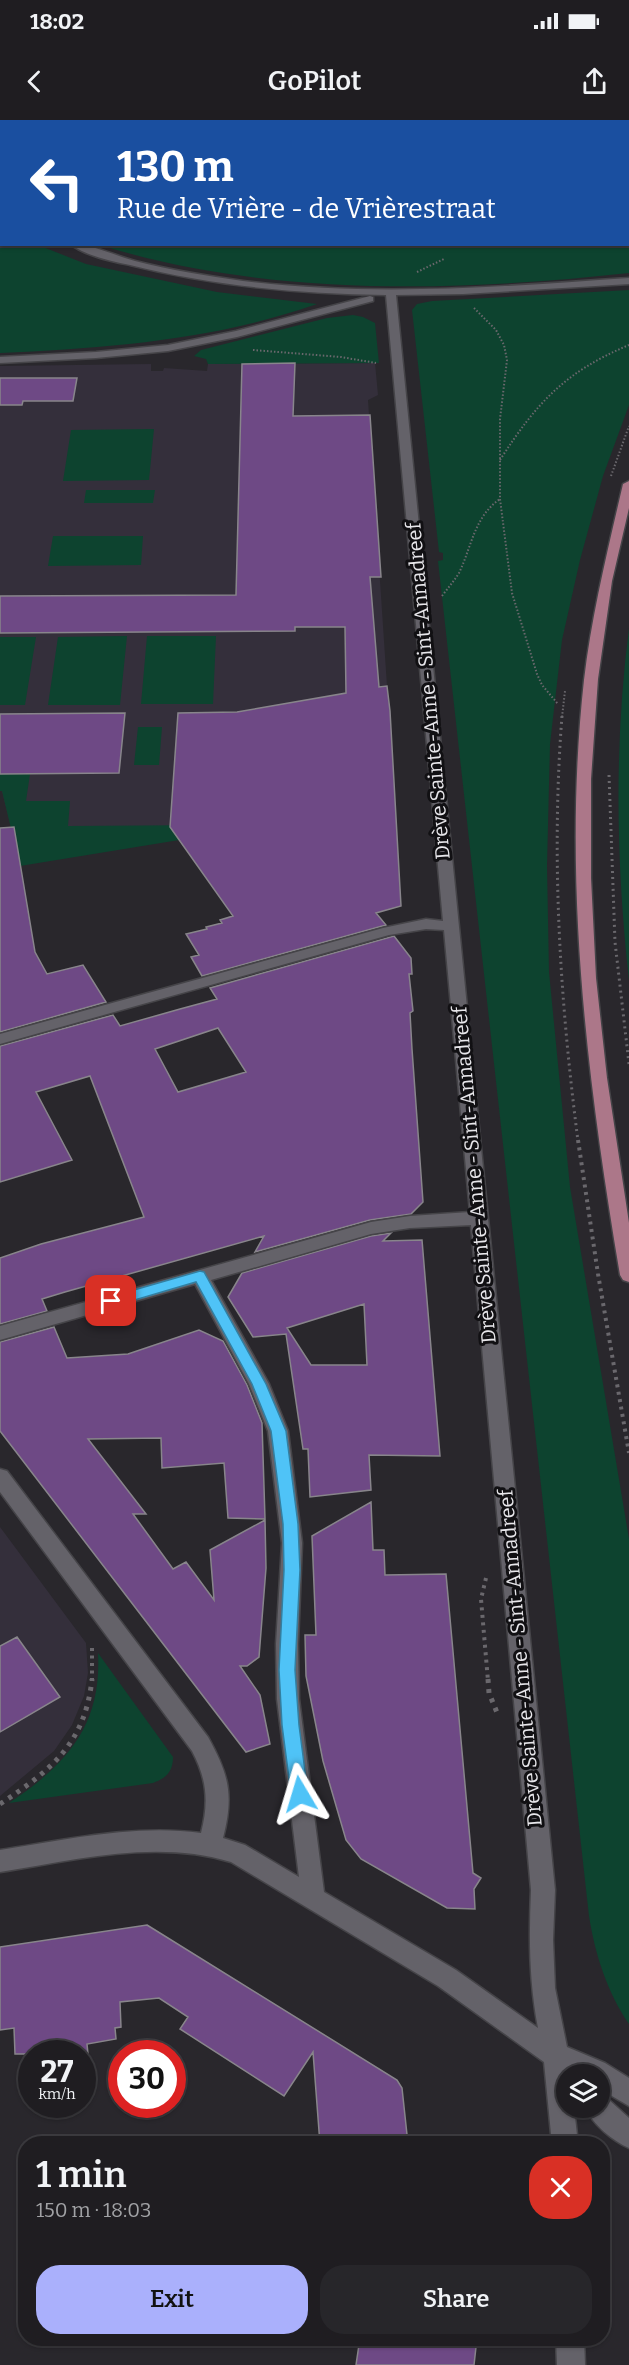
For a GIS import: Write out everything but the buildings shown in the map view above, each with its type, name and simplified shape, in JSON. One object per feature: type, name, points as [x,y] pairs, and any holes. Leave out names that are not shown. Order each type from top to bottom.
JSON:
[{"type":"main road","points":[[629,484],[598,615],[586,728],[582,817],[587,945],[599,1077],[629,1275]]},
{"type":"street","points":[[80,246],[127,262],[204,278],[286,289],[391,294],[510,290],[626,281]]},
{"type":"street","points":[[0,360],[126,353],[192,344],[391,294]]},
{"type":"street","name":"Drève Sainte-Anne - Sint-Annadreef","points":[[391,294],[543,1890],[541,1940],[543,1988],[562,2064]]},
{"type":"street","points":[[0,1039],[388,931],[414,925],[450,926]]},
{"type":"street","points":[[0,1333],[380,1226],[478,1218]]},
{"type":"street","points":[[200,1276],[259,1384],[278,1431],[292,1543],[287,1644],[288,1700],[313,1899]]},
{"type":"street","points":[[0,1477],[200,1744],[215,1770],[220,1790],[210,1843]]},
{"type":"street","points":[[0,1861],[159,1840],[195,1840],[210,1843],[237,1853],[447,1978],[561,2064]]},
{"type":"street","points":[[610,2081],[629,2093]]},
{"type":"street","name":"Drève Sainte-Anne - Sint-Annadreef","points":[[564,2118],[565,2136]]},
{"type":"street","points":[[610,2118],[629,2135]]},
{"type":"street","points":[[570,2346],[571,2365]]},
{"type":"path","points":[[469,304],[496,330],[504,345],[507,360],[500,419],[500,499],[514,604],[537,674],[542,685],[558,704]]},
{"type":"path","points":[[500,461],[535,407],[560,383],[599,358],[629,345]]},
{"type":"path","points":[[251,350],[341,357],[383,365]]},
{"type":"path","points":[[440,598],[460,571],[482,516],[491,504],[500,499]]},
{"type":"path","points":[[609,775],[615,942],[629,1064]]},
{"type":"path","points":[[0,1804],[44,1775],[58,1762],[76,1737],[92,1693],[92,1641]]},
{"type":"shaded area","points":[[375,363],[378,395],[368,400],[387,686],[244,711],[283,824],[13,835],[2,791],[0,791],[0,366],[151,364],[151,371],[163,371],[164,368],[207,371],[208,364]]},
{"type":"shaded area","points":[[0,1527],[86,1643],[88,1673],[84,1696],[72,1725],[54,1751],[0,1796]]},
{"type":"green space","points":[[0,246],[41,246],[86,264],[217,292],[317,304],[239,326],[200,334],[121,345],[0,353]]},
{"type":"green space","points":[[104,246],[629,246],[629,273],[497,284],[362,286],[295,282],[229,274],[164,262]]},
{"type":"green space","points":[[629,290],[629,405],[603,476],[580,560],[562,640],[550,744],[547,866],[549,972],[570,1187],[629,1539],[629,2024],[614,1999],[603,1972],[589,1916],[438,561],[443,560],[443,553],[439,552],[412,310],[417,304],[432,301]]},
{"type":"green space","points":[[353,315],[375,323],[379,363],[208,364],[206,359],[194,356],[201,350],[327,318]]},
{"type":"green space","points":[[154,429],[149,480],[63,481],[71,430]]},
{"type":"green space","points":[[86,490],[155,490],[153,503],[84,503]]},
{"type":"green space","points":[[53,536],[143,536],[141,565],[48,566]]},
{"type":"green space","points":[[629,628],[629,980],[621,892],[618,804],[621,716]]},
{"type":"green space","points":[[127,636],[120,705],[48,705],[58,637]]},
{"type":"green space","points":[[147,636],[216,636],[213,704],[141,704]]},
{"type":"green space","points":[[0,637],[36,637],[25,705],[0,705]]},
{"type":"green space","points":[[138,727],[162,727],[159,765],[134,765]]},
{"type":"green space","points":[[0,774],[30,774],[26,801],[70,801],[68,826],[216,825],[216,834],[20,866],[2,791],[0,791]]},
{"type":"green space","points":[[98,1653],[173,1757],[170,1770],[165,1777],[153,1783],[9,1803],[48,1774],[76,1741],[87,1723],[98,1679]]},
{"type":"route","points":[[111,1301],[200,1276],[274,1416],[291,1524],[292,1570],[287,1644],[288,1700],[300,1794]]}]
